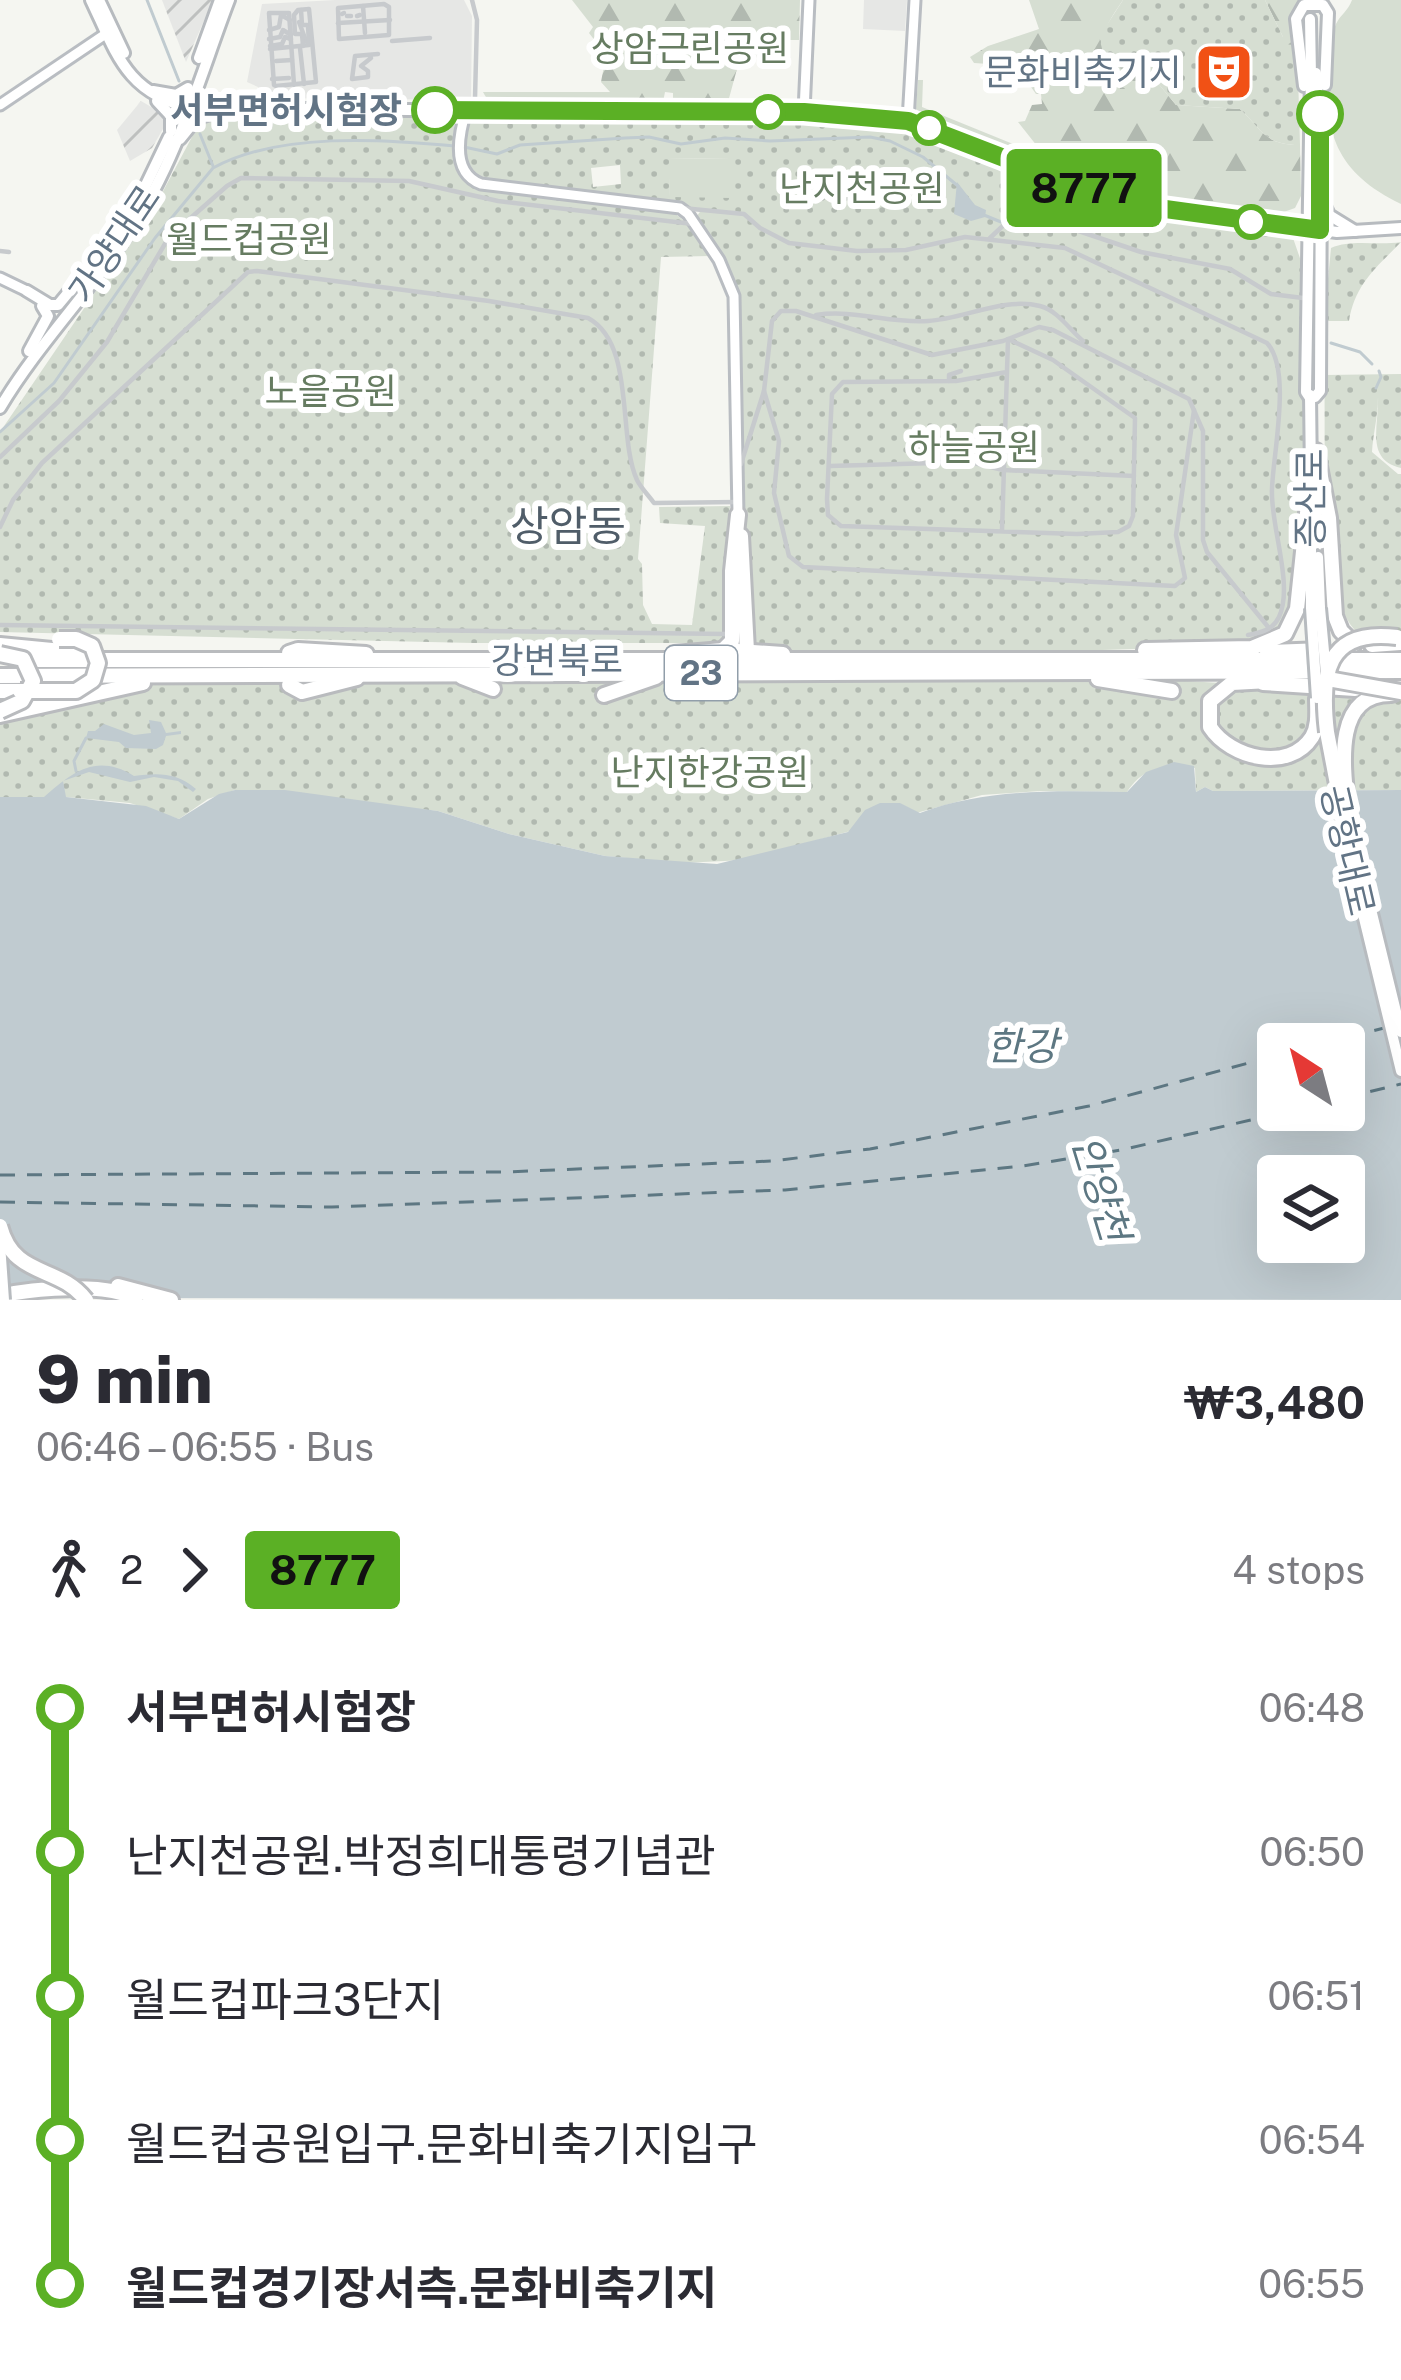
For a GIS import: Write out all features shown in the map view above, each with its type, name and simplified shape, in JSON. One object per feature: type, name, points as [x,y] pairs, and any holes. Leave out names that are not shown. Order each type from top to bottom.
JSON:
[{"type":"highway","points":[[1316,451],[1329,518],[1332,587],[1341,614],[1352,631],[1367,638],[1400,640]]},
{"type":"highway","points":[[1311,475],[1315,608]]},
{"type":"highway","points":[[738,509],[738,634],[747,651]]},
{"type":"highway","points":[[1076,666],[1127,651],[1252,648],[1285,634],[1332,587]]},
{"type":"highway","points":[[1315,608],[1359,647],[1401,658]]},
{"type":"highway","points":[[723,650],[738,634]]},
{"type":"highway","points":[[1357,889],[1333,773],[1322,684],[1329,663],[1347,644],[1366,636],[1400,640]]},
{"type":"highway","points":[[0,650],[76,639],[92,646],[98,663],[94,680],[76,691],[0,691]]},
{"type":"highway","points":[[1161,659],[1359,647],[1400,640]]},
{"type":"highway","points":[[61,644],[124,660]]},
{"type":"highway","points":[[0,650],[23,659],[33,682],[22,701],[0,713]]},
{"type":"highway","name":"강변북로","points":[[0,650],[124,660],[818,660],[1076,666],[1232,678],[1401,671]]},
{"type":"highway","points":[[641,660],[723,650],[818,660]]},
{"type":"highway","points":[[289,653],[352,651],[400,661]]},
{"type":"highway","name":"강변북로","points":[[0,676],[672,673],[1076,666],[1161,659],[1401,658]]},
{"type":"highway","points":[[1076,666],[1093,679],[1172,691]]},
{"type":"highway","points":[[452,673],[493,689]]},
{"type":"highway","points":[[604,695],[672,673]]},
{"type":"highway","points":[[289,685],[302,692],[368,674]]},
{"type":"highway","points":[[0,713],[183,676]]},
{"type":"highway","points":[[1324,690],[1310,740],[1284,756],[1252,757],[1224,743],[1208,719],[1210,701],[1232,678],[1286,680],[1324,690],[1401,691]]},
{"type":"highway","points":[[1232,678],[1401,691]]},
{"type":"highway","points":[[1252,682],[1286,680]]},
{"type":"highway","points":[[1349,821],[1349,718],[1374,695],[1401,691]]},
{"type":"highway","points":[[0,1226],[14,1256],[74,1288],[86,1300]]},
{"type":"highway","points":[[52,1277],[130,1288],[171,1300]]},
{"type":"highway","points":[[1,1298],[41,1290],[114,1290],[135,1300]]},
{"type":"main road","points":[[91,0],[125,68],[171,116],[171,131]]},
{"type":"main road","points":[[100,0],[109,31]]},
{"type":"main road","name":"가양대로","points":[[0,408],[29,362],[123,242],[163,166],[224,0]]},
{"type":"main road","name":"가양대로","points":[[0,394],[117,237],[163,166],[171,131],[187,105],[188,88],[224,0]]},
{"type":"main road","points":[[1304,5],[1323,5],[1328,13],[1324,97],[1315,108],[1305,99],[1296,19],[1304,5]]},
{"type":"main road","points":[[1314,19],[1315,139]]},
{"type":"main road","points":[[1312,398],[1320,391],[1314,73]]},
{"type":"main road","points":[[199,77],[206,96],[224,108]]},
{"type":"main road","points":[[152,93],[176,95],[188,88]]},
{"type":"main road","points":[[152,93],[187,105],[224,108],[465,117],[804,112],[908,121],[1079,187],[1158,208],[1358,233]]},
{"type":"main road","points":[[163,166],[193,121],[224,108]]},
{"type":"main road","points":[[1279,224],[1295,216],[1315,195]]},
{"type":"main road","points":[[1315,195],[1329,214],[1358,233]]},
{"type":"main road","points":[[1279,224],[1296,235],[1314,260]]},
{"type":"main road","points":[[1314,260],[1334,241],[1401,228]]},
{"type":"main road","points":[[27,290],[58,305],[117,237]]},
{"type":"main road","name":"증산로","points":[[1311,475],[1314,260]]},
{"type":"main road","points":[[27,290],[48,314],[29,351]]},
{"type":"main road","name":"증산로","points":[[1312,398],[1315,608],[1324,690]]},
{"type":"main road","name":"공항대로","points":[[1324,690],[1349,821],[1401,1031]]},
{"type":"main road","name":"공항대로","points":[[1324,690],[1332,795],[1401,1071]]},
{"type":"main road","points":[[0,1244],[1,1298]]},
{"type":"street","points":[[472,0],[477,20],[475,98],[465,117],[461,162],[466,178],[481,184],[744,214],[789,243],[857,251],[906,250],[950,238],[1065,248],[1271,347],[1279,386],[1271,515],[1281,556],[1281,613],[1269,628],[1248,635]]},
{"type":"street","points":[[804,112],[809,0]]},
{"type":"street","points":[[908,121],[915,0]]},
{"type":"street","points":[[387,5],[390,20],[388,36],[339,40],[351,15],[387,5]]},
{"type":"street","points":[[288,79],[290,20],[286,11],[270,12],[275,86],[288,79],[304,84],[317,81],[312,13],[300,10],[300,30],[305,30],[304,84]]},
{"type":"street","points":[[351,15],[390,20]]},
{"type":"street","points":[[351,15],[365,33]]},
{"type":"street","points":[[270,45],[282,30],[291,37]]},
{"type":"street","points":[[0,105],[109,31]]},
{"type":"street","points":[[392,41],[430,38]]},
{"type":"street","points":[[270,45],[303,46]]},
{"type":"street","points":[[353,58],[374,56],[362,64]]},
{"type":"street","points":[[353,58],[369,71],[368,77],[352,79],[353,58]]},
{"type":"street","points":[[279,62],[292,60]]},
{"type":"street","points":[[0,457],[59,400],[106,342],[169,238],[241,178],[409,182],[498,201],[695,224]]},
{"type":"street","points":[[481,184],[498,201]]},
{"type":"street","points":[[0,527],[13,500],[42,463],[237,282],[256,271],[588,318],[608,336],[621,380],[636,478],[654,503],[738,509],[734,296],[719,260],[680,208]]},
{"type":"street","points":[[989,238],[1009,220],[1031,215],[1141,252],[1230,269],[1271,295],[1312,298]]},
{"type":"street","points":[[0,251],[9,252]]},
{"type":"street","points":[[0,278],[27,290]]},
{"type":"street","points":[[810,315],[854,314],[927,322],[987,308],[1039,306],[1054,313],[1094,350]]},
{"type":"street","points":[[737,475],[764,392],[775,316],[788,310],[932,355],[1008,339],[1039,327],[1054,330],[1183,393],[1193,405],[1203,431],[1202,540],[1269,628]]},
{"type":"street","points":[[1001,531],[1008,339]]},
{"type":"street","points":[[1007,372],[949,381],[843,382],[837,386],[832,394],[828,514],[841,526],[1078,534],[1125,530],[1133,516],[1136,425],[1132,413],[1052,360],[1008,339]]},
{"type":"street","points":[[949,381],[949,374],[961,371]]},
{"type":"street","points":[[764,392],[779,441],[774,493],[789,556],[802,567],[1175,586],[1184,578],[1176,535],[1195,419],[1193,405]]},
{"type":"street","points":[[830,466],[970,462],[1003,470],[1134,476]]},
{"type":"street","points":[[0,625],[738,634]]},
{"type":"shaded area","points":[[162,0],[213,0],[186,62]]},
{"type":"shaded area","points":[[464,0],[472,16],[471,100],[261,98],[258,87],[247,82],[262,4]]},
{"type":"shaded area","points":[[864,0],[907,0],[905,31],[863,29]]},
{"type":"shaded area","points":[[141,101],[165,115],[167,122],[152,148],[130,161],[117,130]]},
{"type":"green space","name":"상암근린공원","points":[[572,0],[800,0],[799,40],[786,40],[786,30],[780,27],[773,38],[772,57],[740,58],[728,102],[673,102],[673,93],[665,92],[663,102],[610,101],[610,92],[601,82],[606,55],[589,33],[593,27]]},
{"type":"green space","points":[[1029,0],[1123,0],[1102,43],[1119,88],[1148,71],[1176,105],[1240,109],[1272,139],[1300,145],[1301,196],[1295,208],[1281,213],[1188,201],[1127,189],[1037,162],[1041,151],[1018,122],[1025,121],[1032,105],[1042,104],[1041,94],[1031,87],[1041,80],[1033,67],[974,63],[970,57],[1039,29]]},
{"type":"green space","name":"문화비축기지","points":[[1123,0],[1265,0],[1283,37],[1283,48],[1297,38],[1300,145],[1272,139],[1240,109],[1176,105],[1148,71],[1120,89],[1099,37]]},
{"type":"green space","points":[[1265,0],[1301,0],[1294,9],[1297,38],[1283,49],[1283,37]]},
{"type":"green space","points":[[1352,0],[1401,0],[1401,204],[1379,192],[1348,164],[1332,130],[1328,87],[1332,37]]},
{"type":"green space","points":[[918,80],[923,80],[922,107],[1040,155],[1037,162],[921,114],[916,109]]},
{"type":"green space","points":[[483,92],[610,92],[610,101],[487,99]]},
{"type":"green space","name":"노을공원","points":[[214,116],[455,117],[455,164],[471,185],[673,212],[693,228],[710,256],[661,257],[638,559],[643,605],[652,624],[692,625],[705,526],[660,523],[659,507],[730,506],[724,643],[473,643],[0,632],[0,432],[161,195],[193,135]]},
{"type":"green space","name":"하늘공원","points":[[467,121],[802,122],[904,129],[1078,194],[1214,227],[1293,238],[1302,264],[1306,485],[1294,617],[1267,644],[945,653],[751,650],[747,647],[739,292],[724,257],[697,216],[702,209],[479,181],[462,165]],"holes":[[[669,158],[730,159],[731,198],[670,197]],[[620,165],[621,184],[593,187],[591,168]]]},
{"type":"green space","points":[[668,158],[731,159],[732,198],[670,198]]},
{"type":"green space","points":[[1401,242],[1361,287],[1349,321],[1324,321],[1331,248]]},
{"type":"green space","points":[[1401,374],[1401,468],[1382,458],[1378,450],[1378,397],[1372,452],[1401,474],[1401,635],[1358,633],[1335,586],[1330,550],[1324,375]]},
{"type":"green space","points":[[425,665],[0,669],[0,666]]},
{"type":"green space","name":"난지한강공원","points":[[1140,678],[1302,688],[1401,688],[1401,790],[1213,791],[1205,787],[1196,792],[1195,768],[1165,768],[1141,777],[1127,792],[982,795],[745,860],[682,863],[605,856],[509,834],[438,811],[235,790],[208,799],[179,819],[130,803],[0,797],[0,684]]},
{"type":"water","points":[[957,182],[975,205],[986,210],[985,217],[971,221],[954,214]]},
{"type":"water","points":[[149,720],[161,722],[166,733],[181,734],[166,736],[156,749],[126,748],[119,742],[86,738],[88,731],[104,724],[134,735],[151,733]]},
{"type":"water","name":"한강","points":[[1174,762],[1194,766],[1196,792],[1205,787],[1213,791],[1401,790],[1401,1300],[0,1298],[0,797],[44,797],[63,781],[66,797],[146,806],[179,819],[219,794],[285,790],[438,811],[509,834],[605,856],[717,864],[848,832],[865,810],[880,803],[900,803],[920,813],[996,795],[1127,792],[1146,772]]},
{"type":"water","points":[[107,766],[134,776],[174,777],[196,789],[193,792],[178,781],[154,777],[130,782],[89,772],[64,781],[84,769]]},
{"type":"waterway","points":[[147,0],[179,81]]},
{"type":"waterway","points":[[200,134],[213,166]]},
{"type":"waterway","points":[[464,147],[497,154],[520,145],[625,138],[681,144],[725,138],[870,137],[923,157],[958,186]]},
{"type":"waterway","points":[[0,432],[54,383],[155,238],[213,168],[239,156],[299,143],[364,140],[455,146]]},
{"type":"waterway","points":[[984,215],[1001,222]]},
{"type":"waterway","points":[[1331,343],[1360,352],[1372,364]]},
{"type":"waterway","points":[[1376,388],[1379,371]]},
{"type":"waterway","points":[[76,771],[74,761],[86,738]]},
{"type":"ferry route","points":[[1365,1033],[1388,1027]]},
{"type":"ferry route","points":[[0,1175],[506,1172],[772,1161],[870,1149],[1089,1106],[1257,1061]]},
{"type":"ferry route","points":[[1365,1093],[1401,1084]]},
{"type":"ferry route","points":[[0,1202],[332,1207],[785,1190],[1023,1166],[1121,1150],[1257,1119]]},
{"type":"bus line","name":"8777","points":[[435,110],[804,112],[908,121],[1079,187],[1158,208],[1320,230],[1320,114]]},
{"type":"place","name":"문화비축기지","points":[[1224,72]]},
{"type":"place","name":"서부면허시험장","points":[[435,110]]},
{"type":"district","name":"상암동","points":[[568,526]]},
{"type":"park label","name":"난지천공원","points":[[862,188]]},
{"type":"park label","name":"월드컵공원","points":[[249,239]]},
{"type":"water label","name":"안양천","points":[[1101,1188]]}]
